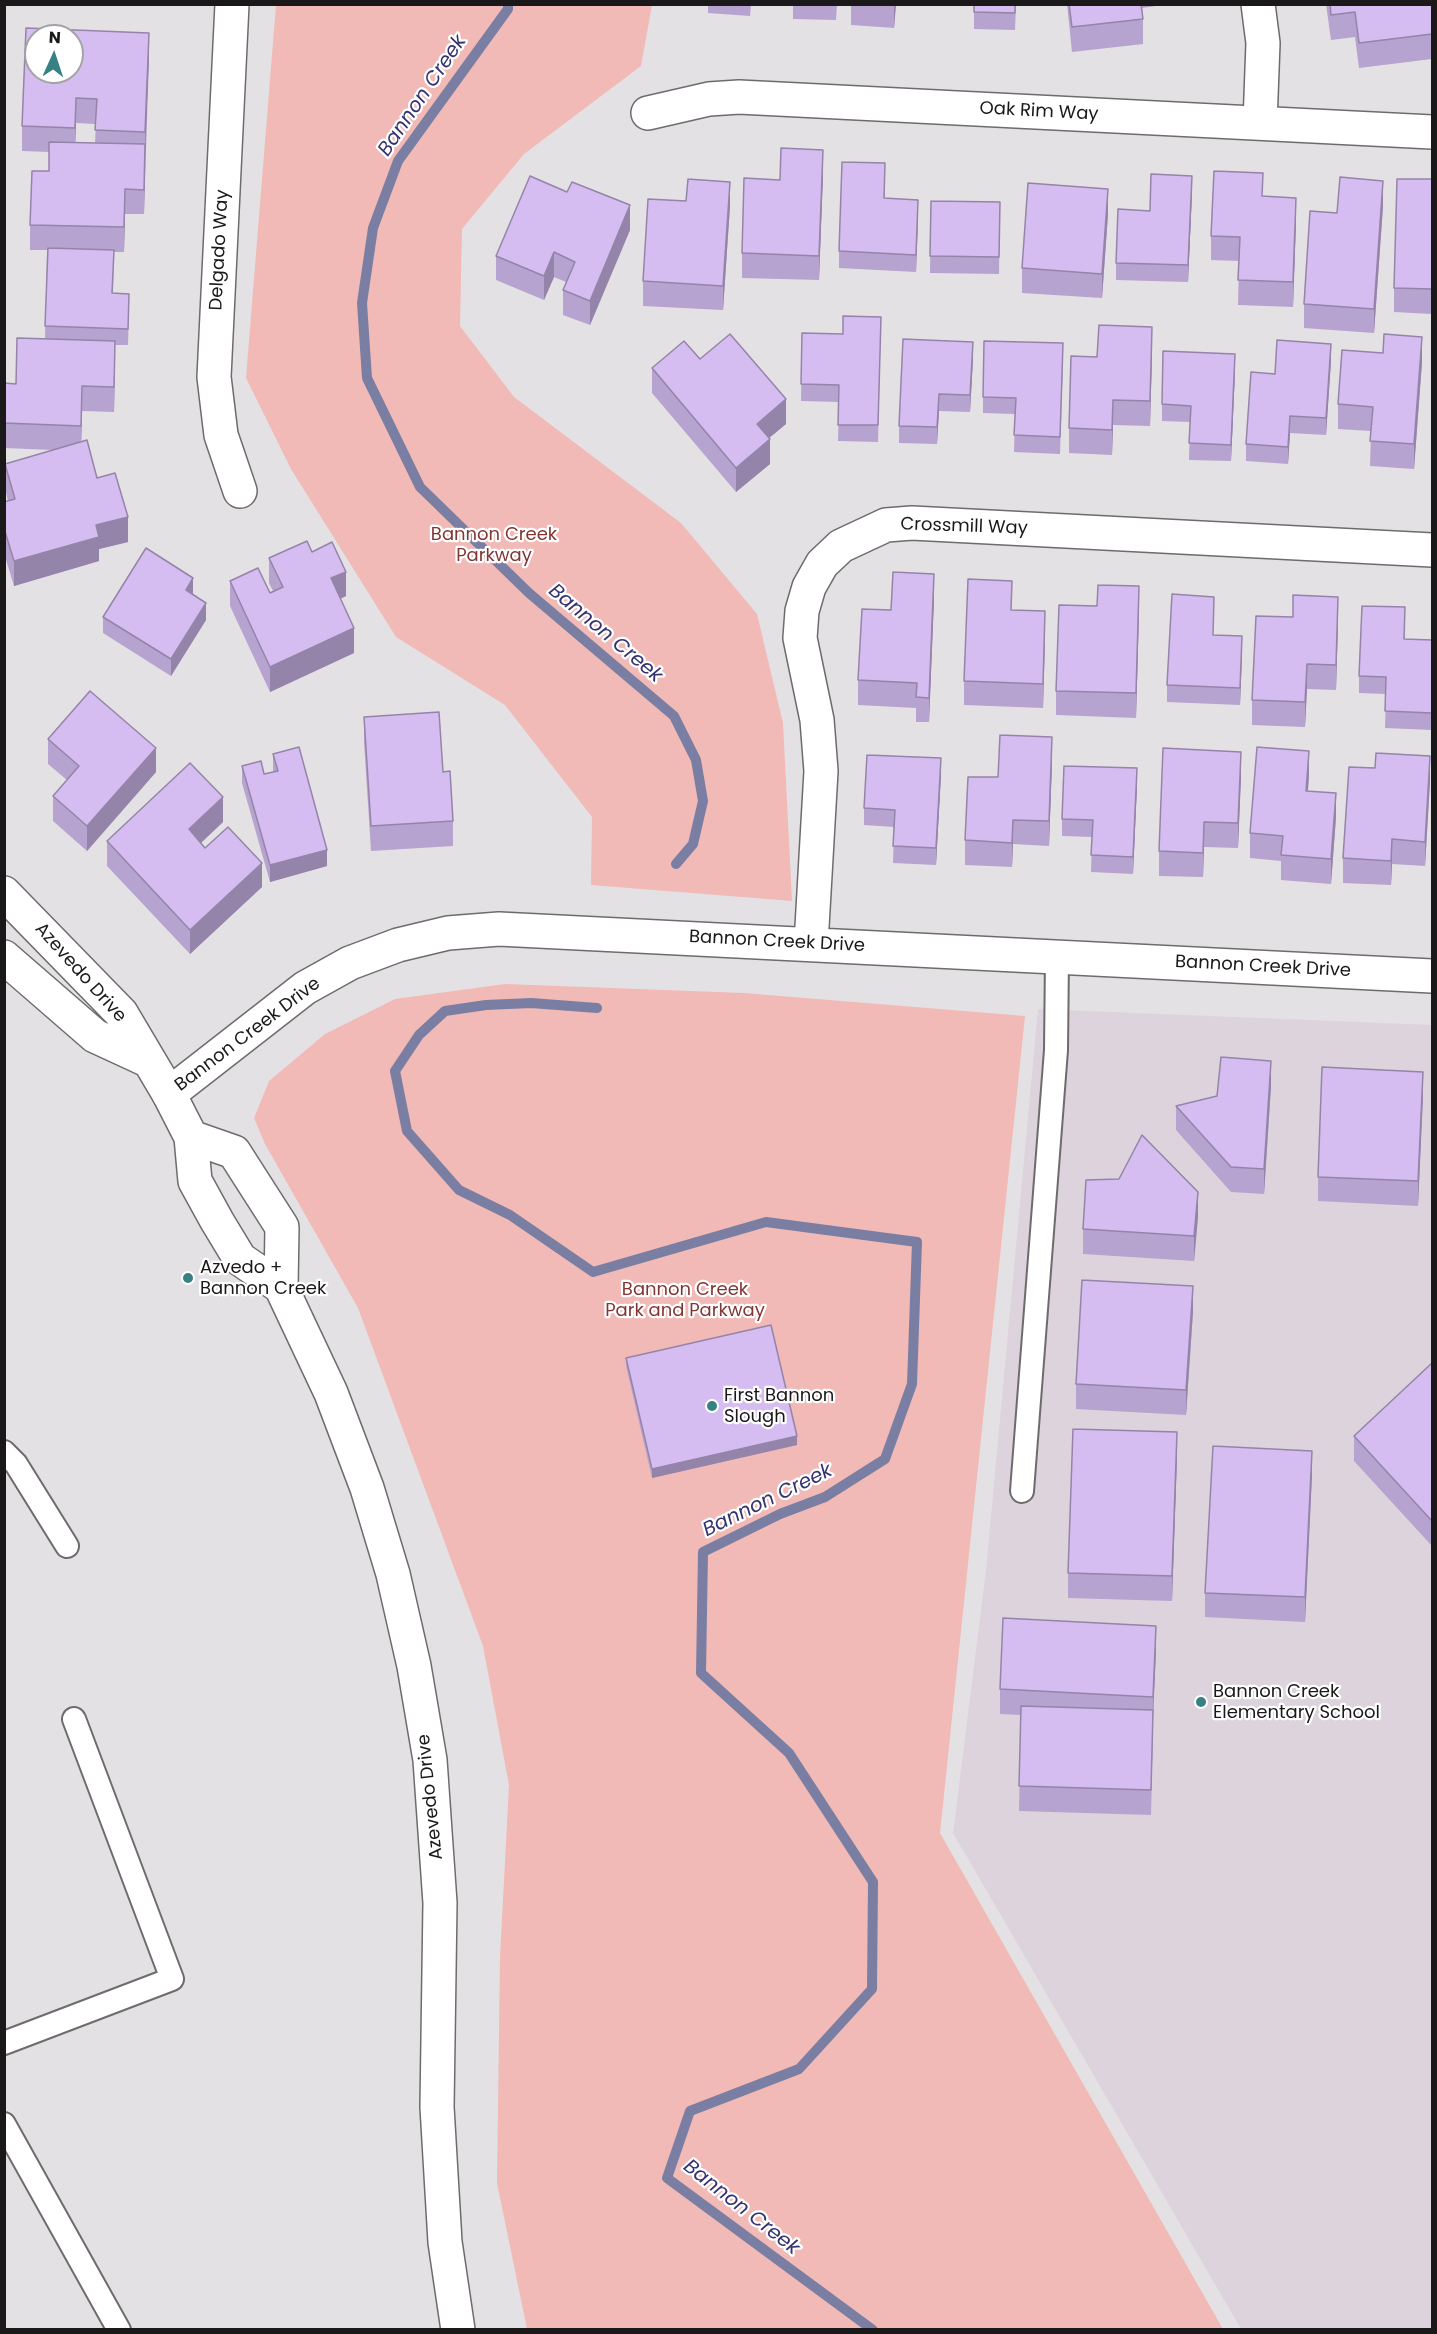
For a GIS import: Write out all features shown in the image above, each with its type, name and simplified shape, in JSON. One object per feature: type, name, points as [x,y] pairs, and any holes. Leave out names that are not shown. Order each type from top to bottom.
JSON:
[{"type":"street","name":"Delgado Way","points":[[232,4],[214,377],[220,435],[240,491]]},
{"type":"street","points":[[1258,4],[1263,43],[1260,123]]},
{"type":"street","name":"Oak Rim Way","points":[[648,113],[709,99],[739,97],[1432,132]]},
{"type":"street","name":"Crossmill Way","points":[[811,944],[821,771],[818,720],[800,638],[802,611],[809,587],[822,564],[841,546],[886,525],[912,523],[1432,550]]},
{"type":"street","name":"Azevedo Drive","points":[[4,893],[121,1013],[169,1094],[191,1137],[195,1181],[217,1221],[240,1259],[281,1287]]},
{"type":"street","name":"Bannon Creek Drive","points":[[169,1094],[305,988],[350,963],[408,943],[448,933],[499,928],[1432,976]]},
{"type":"street","name":"Azevedo Drive","points":[[4,957],[95,1036],[147,1060]]},
{"type":"street","name":"Azevedo Drive","points":[[191,1137],[234,1152],[282,1227],[281,1287],[331,1393],[367,1488],[393,1574],[414,1666],[429,1760],[440,1903],[437,2107],[446,2242],[458,2330]]},
{"type":"lane","points":[[1022,1491],[1056,1050],[1058,957]]},
{"type":"lane","points":[[4,1452],[16,1464],[67,1546]]},
{"type":"lane","points":[[4,2043],[172,1979],[74,1719]]},
{"type":"lane","points":[[4,2124],[119,2330]]},
{"type":"shaded area","name":"Bannon Creek Elementary School","points":[[1038,1009],[1432,1025],[1432,2329],[1241,2329],[953,1833],[986,1570]]},
{"type":"green space","name":"Bannon Creek Parkway","points":[[276,5],[652,5],[641,66],[524,154],[462,229],[460,326],[514,397],[681,523],[757,614],[783,723],[792,901],[591,885],[592,817],[505,705],[396,637],[291,469],[246,378]]},
{"type":"green space","name":"Bannon Creek Park and Parkway","points":[[505,984],[744,993],[1025,1016],[940,1833],[1223,2329],[527,2329],[497,2183],[500,1957],[509,1785],[483,1646],[358,1308],[265,1144],[254,1118],[269,1081],[325,1034],[395,999]]},
{"type":"building","points":[[974,4],[1015,4],[1015,13],[974,12]]},
{"type":"building","points":[[1069,4],[1141,4],[1143,19],[1072,27]]},
{"type":"building","points":[[1330,4],[1432,4],[1432,34],[1359,43],[1355,12],[1331,15]]},
{"type":"building","points":[[84,30],[149,33],[145,132],[95,130],[97,99],[76,98],[75,128],[22,126],[24,77],[24,84],[84,84]]},
{"type":"building","points":[[49,142],[145,144],[144,190],[125,189],[124,227],[30,225],[32,171],[49,171]]},
{"type":"building","points":[[781,148],[823,150],[819,256],[742,253],[744,178],[780,180]]},
{"type":"building","points":[[842,162],[885,163],[884,198],[918,200],[916,255],[839,251]]},
{"type":"building","points":[[1214,171],[1263,173],[1262,196],[1296,198],[1293,282],[1238,280],[1240,237],[1211,236]]},
{"type":"building","points":[[1151,174],[1192,176],[1188,265],[1116,263],[1118,209],[1150,211]]},
{"type":"building","points":[[530,176],[567,192],[572,182],[630,205],[590,301],[563,290],[575,262],[554,252],[544,276],[496,256]]},
{"type":"building","points":[[1340,177],[1383,181],[1374,309],[1304,304],[1310,211],[1337,213]]},
{"type":"building","points":[[688,179],[730,182],[723,286],[643,281],[648,199],[686,201]]},
{"type":"building","points":[[1397,179],[1432,179],[1432,289],[1394,288]]},
{"type":"building","points":[[1028,183],[1108,189],[1102,274],[1022,268]]},
{"type":"building","points":[[931,201],[1000,202],[999,257],[930,256]]},
{"type":"building","points":[[48,248],[114,250],[112,293],[129,294],[128,329],[45,326]]},
{"type":"building","points":[[843,316],[881,317],[878,425],[838,425],[839,385],[801,384],[802,333],[843,334]]},
{"type":"building","points":[[1099,325],[1152,327],[1150,401],[1113,400],[1112,430],[1069,428],[1071,356],[1097,357]]},
{"type":"building","points":[[730,334],[786,399],[757,424],[770,439],[736,468],[652,368],[684,341],[700,359]]},
{"type":"building","points":[[1384,334],[1422,337],[1414,444],[1370,441],[1373,407],[1338,404],[1342,350],[1383,353]]},
{"type":"building","points":[[17,338],[115,341],[114,387],[82,386],[81,426],[4,423],[4,383],[16,384]]},
{"type":"building","points":[[903,339],[973,342],[970,395],[939,394],[937,427],[899,426]]},
{"type":"building","points":[[1277,340],[1331,344],[1326,418],[1290,416],[1288,447],[1246,444],[1251,372],[1275,374]]},
{"type":"building","points":[[984,341],[1063,343],[1060,437],[1014,435],[1016,398],[983,397]]},
{"type":"building","points":[[1163,351],[1235,354],[1231,445],[1189,443],[1191,406],[1162,404]]},
{"type":"building","points":[[87,440],[97,478],[115,473],[128,517],[96,525],[99,537],[14,561],[4,528],[4,502],[15,499],[5,464]]},
{"type":"building","points":[[307,541],[312,552],[332,542],[346,572],[331,578],[354,628],[270,667],[230,581],[258,568],[270,593],[283,587],[269,558]]},
{"type":"building","points":[[146,548],[193,578],[186,590],[206,603],[171,659],[103,617]]},
{"type":"building","points":[[893,572],[934,574],[929,698],[916,697],[917,683],[858,680],[862,609],[891,610]]},
{"type":"building","points":[[968,579],[1012,581],[1011,610],[1045,611],[1043,684],[964,681]]},
{"type":"building","points":[[1098,585],[1139,586],[1136,693],[1056,691],[1059,605],[1097,606]]},
{"type":"building","points":[[1172,594],[1214,597],[1213,635],[1242,636],[1240,688],[1167,685]]},
{"type":"building","points":[[1293,595],[1338,597],[1336,665],[1307,664],[1305,702],[1252,700],[1256,616],[1293,617]]},
{"type":"building","points":[[1362,606],[1405,607],[1404,639],[1432,640],[1432,713],[1385,711],[1386,677],[1359,676]]},
{"type":"building","points":[[90,691],[156,748],[87,826],[53,796],[79,766],[48,739]]},
{"type":"building","points":[[439,712],[443,772],[450,771],[453,821],[371,826],[364,717]]},
{"type":"building","points":[[1000,735],[1052,737],[1049,821],[1013,820],[1012,843],[965,840],[968,777],[998,777]]},
{"type":"building","points":[[299,747],[327,850],[270,865],[242,766],[261,761],[264,774],[278,771],[273,754]]},
{"type":"building","points":[[1257,747],[1309,751],[1306,791],[1336,793],[1331,859],[1281,855],[1283,836],[1250,833]]},
{"type":"building","points":[[1163,748],[1241,752],[1238,823],[1204,822],[1203,853],[1159,851]]},
{"type":"building","points":[[1376,753],[1430,756],[1425,842],[1392,839],[1391,861],[1343,858],[1349,767],[1375,768]]},
{"type":"building","points":[[867,755],[941,758],[936,848],[893,846],[895,810],[864,808]]},
{"type":"building","points":[[190,763],[223,797],[189,829],[205,848],[228,827],[262,863],[190,930],[107,841]]},
{"type":"building","points":[[1064,766],[1137,768],[1133,857],[1091,855],[1093,820],[1062,819]]},
{"type":"building","points":[[1221,1057],[1271,1061],[1264,1169],[1231,1167],[1176,1106],[1217,1096]]},
{"type":"building","points":[[1322,1067],[1423,1072],[1418,1181],[1318,1177]]},
{"type":"building","points":[[1142,1135],[1198,1192],[1194,1236],[1083,1229],[1086,1180],[1119,1179]]},
{"type":"building","points":[[1082,1280],[1193,1286],[1186,1390],[1076,1384]]},
{"type":"building","name":"First Bannon Slough","points":[[771,1325],[797,1436],[652,1469],[626,1358]]},
{"type":"building","points":[[1432,1363],[1432,1521],[1354,1436]]},
{"type":"building","points":[[1073,1429],[1177,1432],[1172,1576],[1068,1573]]},
{"type":"building","points":[[1213,1446],[1312,1451],[1305,1597],[1205,1593]]},
{"type":"building","points":[[1003,1618],[1156,1626],[1153,1697],[1000,1689]]},
{"type":"building","points":[[1021,1706],[1153,1710],[1151,1790],[1019,1786]]},
{"type":"waterway","name":"Bannon Creek","points":[[508,4],[508,9],[398,161],[373,228],[362,303],[367,378],[420,487],[529,593],[674,716],[696,760],[703,801],[693,844],[676,864]]},
{"type":"waterway","name":"Bannon Creek","points":[[597,1008],[531,1003],[486,1005],[445,1011],[419,1035],[395,1071],[407,1131],[459,1190],[510,1215],[593,1272],[766,1222],[917,1242],[912,1384],[885,1459],[825,1497],[780,1514],[703,1552],[701,1673],[789,1753],[873,1882],[872,1989],[799,2069],[690,2111],[667,2178],[873,2330]]},
{"type":"place","name":"Azvedo + Bannon Creek","points":[[188,1278]]},
{"type":"place","name":"First Bannon Slough","points":[[712,1406]]},
{"type":"place","name":"Bannon Creek Elementary School","points":[[1201,1702]]}]
